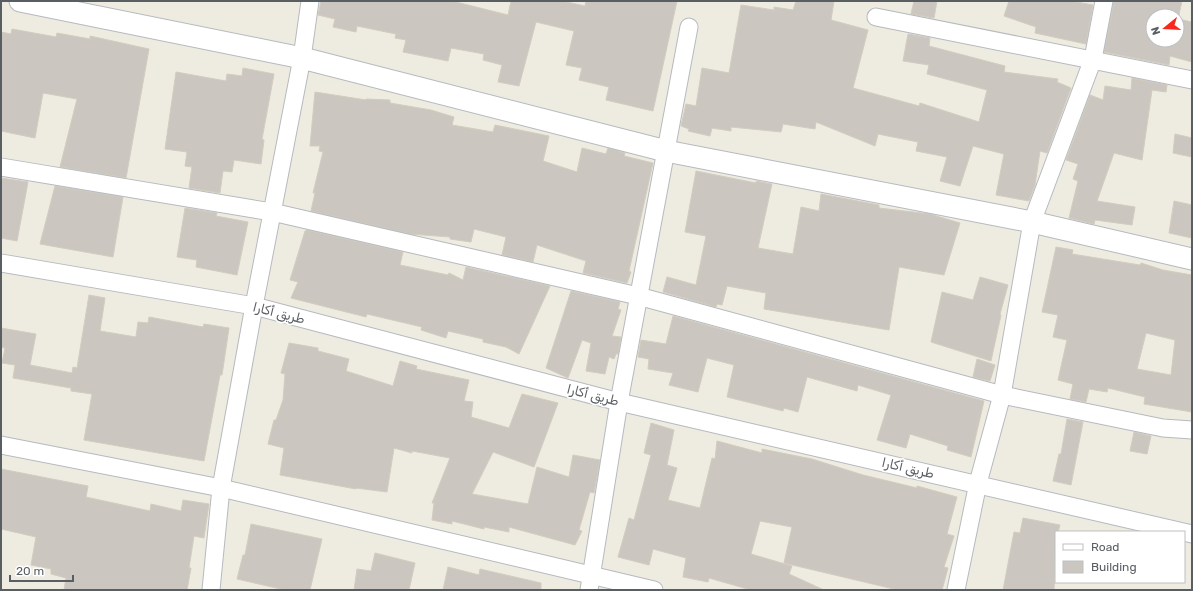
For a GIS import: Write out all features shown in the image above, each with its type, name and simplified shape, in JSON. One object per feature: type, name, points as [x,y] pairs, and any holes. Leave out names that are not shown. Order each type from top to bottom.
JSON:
[{"type":"street","points":[[20,1],[302,58],[666,151],[1032,222],[1192,260]]},
{"type":"street","points":[[211,590],[221,488],[254,306],[302,58],[310,1]]},
{"type":"street","points":[[956,590],[978,483],[1002,396],[1032,222],[1092,59],[1104,1]]},
{"type":"street","points":[[876,18],[1092,59],[1192,80]]},
{"type":"street","points":[[591,583],[619,402],[689,27]]},
{"type":"street","points":[[1,167],[272,212],[638,296],[1002,396],[1163,428],[1192,430]]},
{"type":"street","name":"طريق أكارا","points":[[1,263],[254,306],[619,402],[978,483],[1179,531]]},
{"type":"street","points":[[1,445],[221,488],[591,583],[654,590]]},
{"type":"building","points":[[321,1],[452,1],[508,15],[511,1],[562,1],[585,6],[586,1],[677,1],[653,111],[606,100],[609,87],[579,80],[582,68],[566,65],[574,31],[536,22],[519,86],[498,82],[502,65],[483,60],[484,54],[451,48],[448,61],[403,52],[406,40],[395,38],[396,34],[357,26],[356,32],[333,27],[335,19],[318,15]]},
{"type":"building","points":[[796,1],[834,1],[831,20],[868,30],[853,88],[919,106],[920,103],[979,122],[987,90],[927,74],[929,65],[903,61],[908,34],[930,38],[929,46],[1005,66],[1004,72],[1058,79],[1057,82],[1071,88],[1047,153],[1040,151],[1035,185],[1029,201],[996,195],[1004,154],[973,146],[960,186],[940,181],[947,157],[916,151],[918,142],[878,134],[875,146],[816,122],[815,129],[783,124],[781,132],[731,127],[731,131],[712,128],[710,136],[688,131],[689,129],[681,126],[686,104],[696,106],[702,68],[729,73],[741,5],[774,10],[774,7],[793,10]]},
{"type":"building","points":[[914,1],[937,1],[934,18],[911,14]]},
{"type":"building","points":[[1009,1],[1071,1],[1093,5],[1086,44],[1035,33],[1036,27],[1004,16]]},
{"type":"building","points":[[1114,1],[1182,1],[1180,8],[1145,8],[1145,48],[1185,48],[1185,20],[1192,22],[1192,62],[1170,56],[1169,65],[1104,52]]},
{"type":"building","points":[[12,29],[56,37],[57,33],[90,39],[90,36],[149,49],[126,178],[60,167],[77,99],[43,93],[35,138],[1,131],[1,32],[11,34]]},
{"type":"building","points":[[243,68],[274,74],[262,139],[264,140],[261,164],[234,160],[232,172],[223,171],[220,193],[189,188],[192,167],[185,166],[187,152],[165,149],[176,72],[226,81],[227,74],[242,76]]},
{"type":"building","points":[[1132,78],[1167,85],[1166,92],[1152,90],[1142,160],[1114,153],[1097,201],[1135,207],[1132,225],[1095,220],[1094,224],[1069,218],[1078,181],[1073,179],[1078,164],[1066,160],[1090,95],[1103,100],[1105,86],[1131,90]]},
{"type":"building","points":[[315,92],[366,100],[390,100],[390,103],[431,110],[454,117],[452,125],[493,132],[495,125],[549,136],[543,161],[577,172],[582,148],[606,154],[608,148],[625,153],[624,156],[653,163],[629,271],[631,272],[627,283],[583,273],[586,261],[537,245],[533,262],[502,255],[506,237],[474,229],[471,242],[450,239],[450,237],[410,234],[311,211],[315,193],[313,193],[323,152],[319,151],[320,146],[310,146]]},
{"type":"building","points":[[1175,134],[1192,138],[1192,157],[1173,153]]},
{"type":"building","points":[[696,171],[756,183],[756,181],[772,184],[758,248],[793,254],[801,207],[819,211],[821,194],[879,205],[879,208],[930,214],[960,223],[944,275],[899,267],[889,330],[764,309],[766,293],[727,286],[722,305],[717,304],[716,307],[663,292],[667,277],[696,285],[706,236],[685,232]]},
{"type":"building","points":[[1,178],[28,182],[17,241],[1,238]]},
{"type":"building","points":[[55,186],[123,197],[113,257],[40,244]]},
{"type":"building","points":[[1174,201],[1192,205],[1192,238],[1169,233]]},
{"type":"building","points":[[185,208],[217,213],[216,216],[248,222],[237,275],[196,267],[197,260],[177,257]]},
{"type":"building","points":[[307,230],[403,252],[400,265],[448,275],[449,273],[463,280],[466,267],[550,286],[519,354],[506,347],[483,342],[483,339],[448,331],[446,338],[421,330],[422,327],[367,314],[366,317],[291,298],[298,282],[290,280],[305,231]]},
{"type":"building","points":[[1056,247],[1073,250],[1072,254],[1140,265],[1141,263],[1163,270],[1192,275],[1192,412],[1144,404],[1145,397],[1108,388],[1107,392],[1089,389],[1086,402],[1070,399],[1073,384],[1058,380],[1067,340],[1053,337],[1058,315],[1042,312]],"holes":[[[1146,333],[1175,340],[1171,375],[1137,369]]]},
{"type":"building","points":[[980,277],[1008,285],[1000,314],[991,361],[931,342],[942,292],[973,300]]},
{"type":"building","points":[[571,291],[620,302],[618,309],[621,310],[612,336],[621,337],[618,354],[616,354],[614,359],[609,357],[605,374],[586,371],[591,343],[582,340],[568,378],[546,368]]},
{"type":"building","points":[[89,295],[105,298],[100,331],[136,337],[138,322],[148,323],[149,317],[203,327],[204,324],[229,328],[222,375],[220,375],[204,461],[84,440],[92,394],[71,391],[71,388],[13,378],[15,365],[2,363],[5,348],[1,347],[1,328],[36,334],[30,365],[72,373],[73,367],[77,368]]},
{"type":"building","points":[[673,316],[984,401],[971,457],[947,450],[948,446],[910,434],[906,448],[877,440],[891,395],[858,385],[857,391],[807,377],[798,412],[784,408],[783,411],[727,397],[734,365],[707,358],[698,392],[669,385],[673,373],[648,369],[649,359],[638,357],[641,340],[666,344]]},
{"type":"building","points":[[289,343],[318,348],[318,351],[349,359],[346,371],[393,386],[400,361],[417,366],[416,369],[469,380],[464,401],[473,402],[471,417],[509,428],[522,394],[558,403],[534,467],[493,452],[472,494],[528,504],[537,467],[569,477],[573,455],[600,460],[594,493],[590,492],[579,530],[582,531],[575,545],[509,527],[509,532],[484,527],[484,529],[452,521],[452,524],[432,520],[434,503],[432,503],[450,458],[412,451],[412,453],[394,448],[387,492],[356,489],[280,475],[284,448],[268,444],[274,420],[276,420],[283,400],[285,374],[281,373]]},
{"type":"building","points":[[977,359],[995,365],[990,381],[973,377]]},
{"type":"building","points":[[1067,419],[1083,422],[1071,485],[1053,481],[1059,454],[1061,454]]},
{"type":"building","points":[[651,423],[674,430],[667,465],[677,468],[668,500],[700,508],[712,458],[715,459],[717,441],[762,453],[762,449],[812,459],[863,475],[917,488],[917,486],[957,497],[947,534],[954,536],[944,567],[948,568],[942,590],[898,590],[784,563],[792,527],[760,521],[751,554],[792,566],[789,574],[824,590],[751,590],[709,578],[708,582],[683,577],[686,558],[653,549],[649,565],[618,557],[629,518],[634,520],[651,455],[644,453]]},
{"type":"building","points":[[1134,432],[1151,436],[1147,454],[1130,451]]},
{"type":"building","points":[[1,469],[88,486],[86,497],[150,511],[151,504],[181,511],[183,500],[209,504],[204,538],[194,536],[187,590],[64,590],[66,578],[51,574],[51,569],[31,565],[36,537],[1,529]]},
{"type":"building","points":[[1023,518],[1060,525],[1058,531],[1055,531],[1054,590],[1003,590],[1014,532],[1020,533]]},
{"type":"building","points":[[251,524],[322,539],[310,590],[285,590],[237,579],[243,555],[245,555]]},
{"type":"building","points":[[375,553],[415,563],[409,590],[354,590],[357,569],[371,571]]},
{"type":"building","points":[[448,567],[479,575],[480,569],[541,583],[541,590],[443,590]]}]
